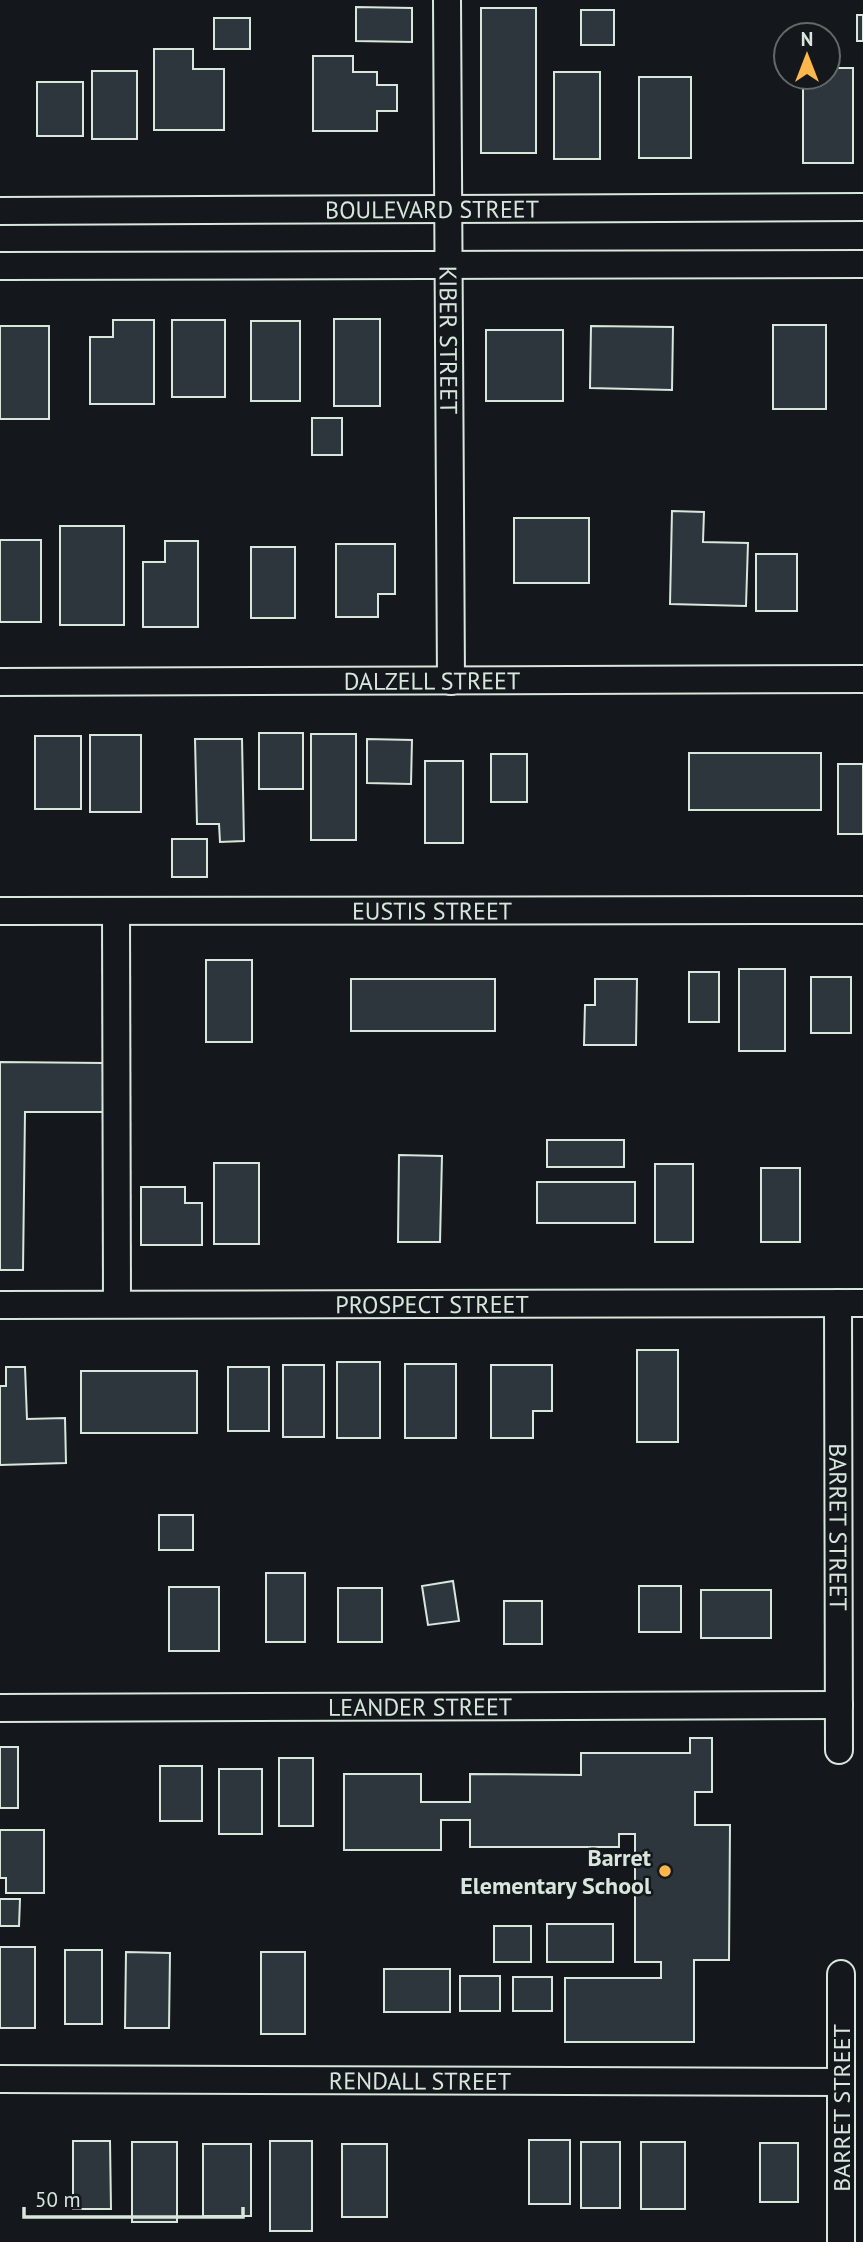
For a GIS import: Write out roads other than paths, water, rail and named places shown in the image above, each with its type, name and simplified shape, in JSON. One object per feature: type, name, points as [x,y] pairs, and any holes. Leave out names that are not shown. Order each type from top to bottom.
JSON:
[{"type":"street","name":"KIBER STREET","points":[[447,0],[451,681]]},
{"type":"street","name":"BOULEVARD STREET","points":[[0,211],[863,207]]},
{"type":"street","points":[[0,266],[863,264]]},
{"type":"street","name":"DALZELL STREET","points":[[0,682],[863,679]]},
{"type":"street","name":"EUSTIS STREET","points":[[0,911],[863,910]]},
{"type":"street","points":[[116,912],[117,1304]]},
{"type":"street","name":"PROSPECT STREET","points":[[0,1305],[851,1303]]},
{"type":"street","name":"BARRET STREET","points":[[839,1750],[851,1303]]},
{"type":"street","name":"LEANDER STREET","points":[[0,1708],[839,1705]]},
{"type":"street","name":"BARRET STREET","points":[[841,1974],[841,2242]]},
{"type":"street","name":"RENDALL STREET","points":[[0,2079],[841,2082]]},
{"type":"place","name":"Barret Elementary School","points":[[665,1871]]}]
